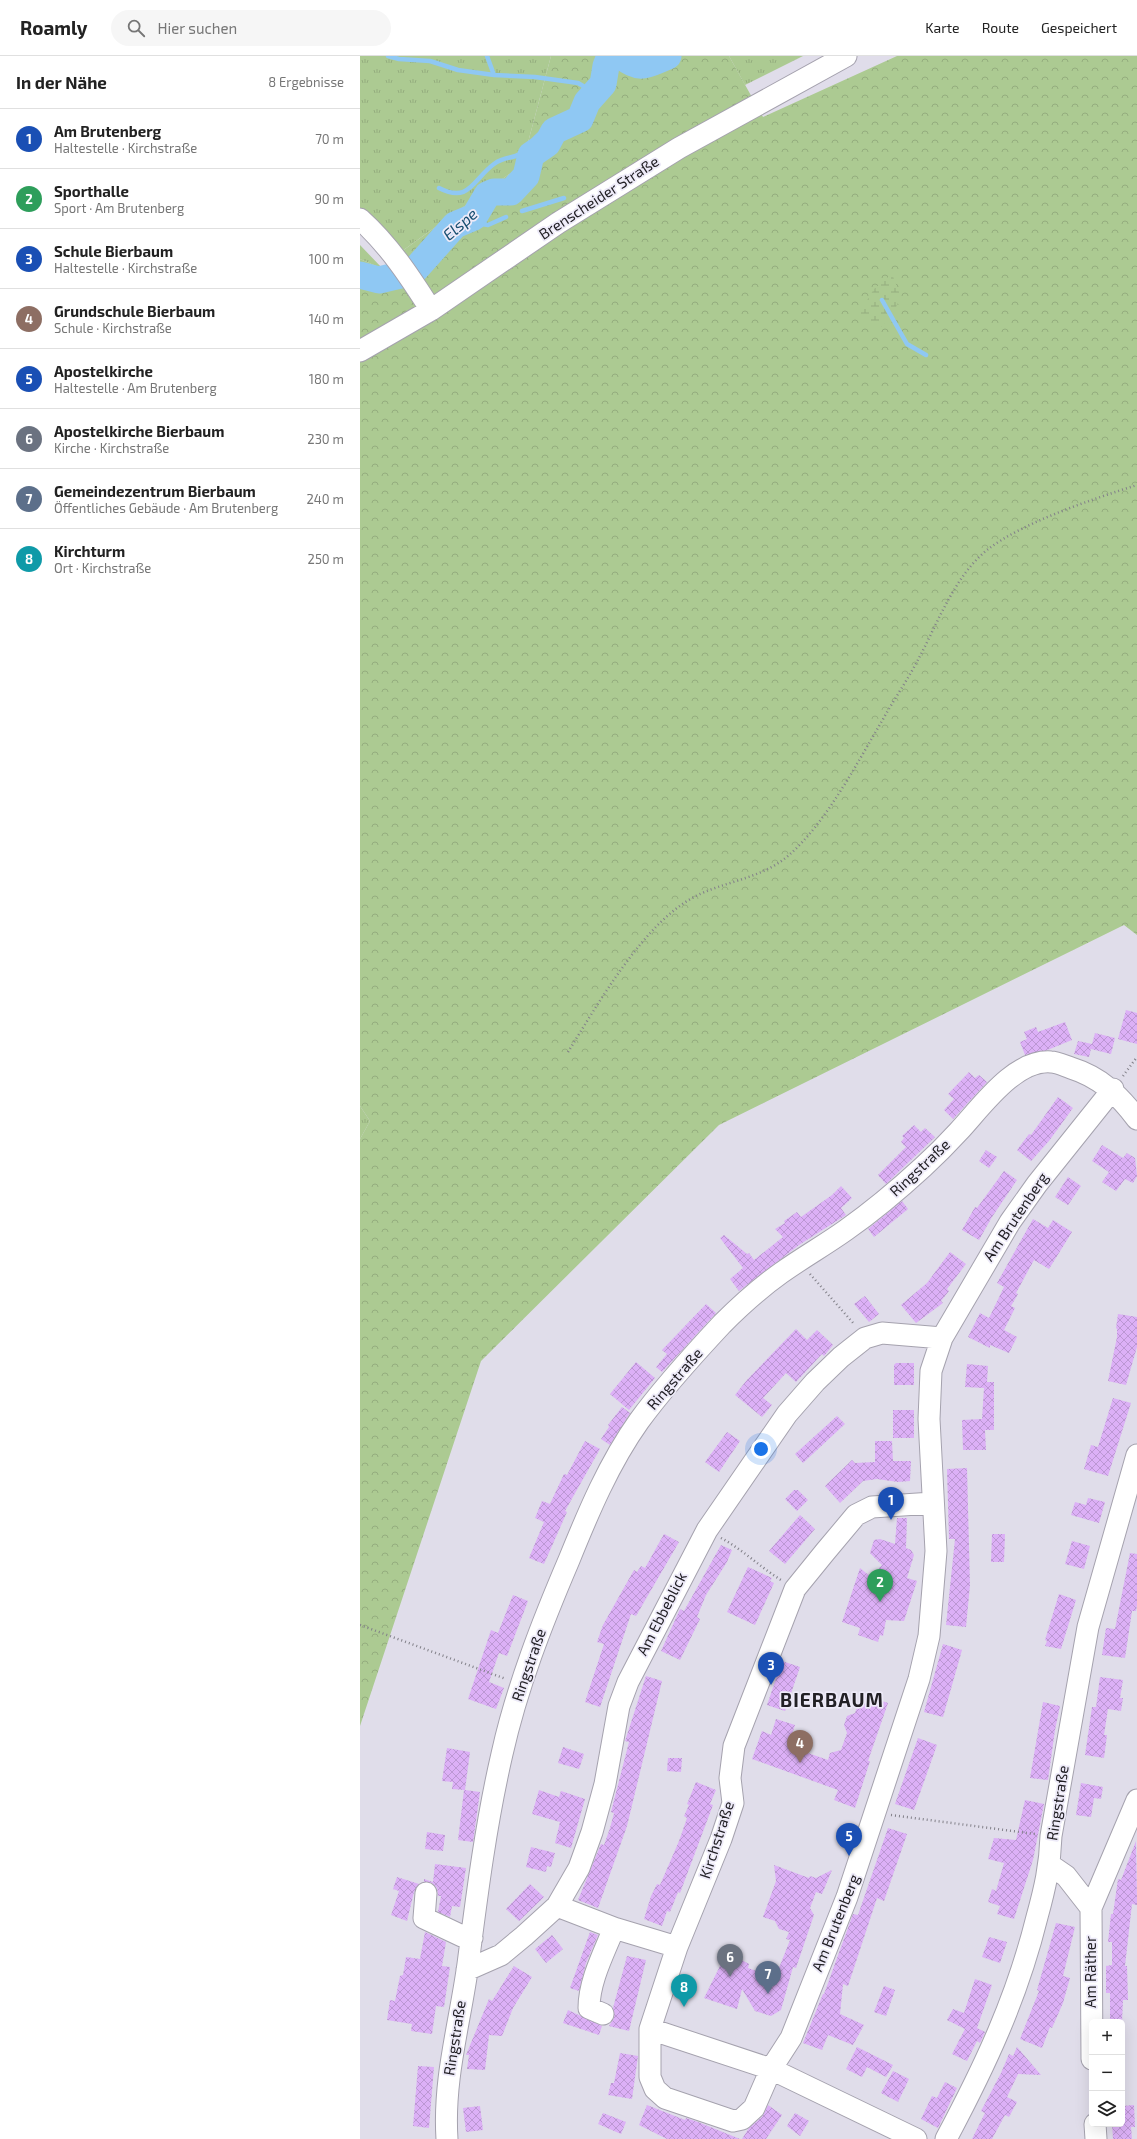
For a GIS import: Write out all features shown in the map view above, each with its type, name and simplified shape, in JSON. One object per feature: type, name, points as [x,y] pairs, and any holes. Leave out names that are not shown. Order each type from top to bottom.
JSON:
[{"type":"street","name":"Brenscheider Straße","points":[[360,351],[431,310],[558,223],[679,148],[846,56]]},
{"type":"street","points":[[360,220],[371,230],[401,264],[431,310]]},
{"type":"street","name":"Ringstraße","points":[[447,2139],[445,2112],[449,2073],[467,1970],[488,1824],[502,1753],[521,1684],[581,1529],[611,1469],[639,1421],[724,1323],[782,1272],[845,1230],[892,1195],[958,1133],[985,1101],[1005,1082],[1024,1068],[1050,1061],[1076,1069],[1095,1078],[1113,1090],[1137,1119]]},
{"type":"street","name":"Am Brutenberg","points":[[771,2068],[791,2038],[847,1897],[919,1678],[929,1636],[936,1551],[929,1419],[931,1371],[942,1338],[1010,1222],[1037,1184],[1113,1090]]},
{"type":"street","name":"Am Ebbeblick","points":[[467,1970],[501,1955],[556,1906],[579,1868],[592,1832],[605,1784],[619,1706],[628,1682],[707,1530],[787,1414],[815,1382],[841,1357],[865,1338],[882,1333],[942,1338]]},
{"type":"street","name":"Ringstraße","points":[[946,2139],[983,2069],[1004,2020],[1027,1959],[1050,1865],[1051,1836],[1088,1627],[1137,1455]]},
{"type":"street","name":"Kirchstraße","points":[[771,2068],[754,2108],[742,2119],[733,2121],[665,2098],[655,2089],[650,2078],[650,2029],[677,1947],[721,1839],[733,1803],[730,1778],[734,1746],[795,1589],[856,1515],[872,1507],[882,1505],[933,1503]]},
{"type":"street","name":"Am Räther","points":[[1092,2055],[1091,1908],[1137,1800]]},
{"type":"street","points":[[1050,1865],[1066,1876],[1091,1908]]},
{"type":"street","points":[[426,1894],[424,1918],[462,1936],[472,1938]]},
{"type":"street","points":[[556,1906],[614,1928],[677,1947]]},
{"type":"street","points":[[603,2014],[589,2008],[589,2000],[614,1928]]},
{"type":"street","points":[[650,2029],[771,2068],[916,2139]]},
{"type":"street","points":[[1095,2127],[1096,2139]]},
{"type":"path","points":[[568,1052],[614,979],[660,922],[694,897],[755,876],[789,856],[823,817],[916,665],[950,599],[970,567],[988,550],[1031,525],[1137,485]]},
{"type":"path","points":[[1113,1090],[1137,1058]]},
{"type":"path","points":[[812,1277],[856,1327]]},
{"type":"path","points":[[707,1530],[737,1546],[744,1555],[795,1589]]},
{"type":"path","points":[[360,1625],[521,1684]]},
{"type":"path","points":[[874,1813],[1051,1836]]},
{"type":"green space","points":[[360,56],[551,56],[522,165],[398,254],[360,213]]},
{"type":"green space","points":[[551,56],[729,56],[763,117],[897,56],[1137,56],[1137,935],[1124,925],[719,1125],[481,1361],[360,1726],[360,1139],[370,1121],[360,1106],[360,259],[383,269],[398,254],[522,165]]},
{"type":"green space","points":[[729,56],[803,56],[745,85]]},
{"type":"green space","points":[[360,245],[383,269],[360,259]]},
{"type":"green space","points":[[892,274],[901,297],[892,315],[877,331],[858,315],[874,289]]},
{"type":"green space","points":[[360,1106],[370,1121],[360,1139]]},
{"type":"building","points":[[1126,1010],[1137,1013],[1137,1044],[1118,1039]]},
{"type":"building","points":[[1065,1022],[1072,1040],[1045,1051],[1025,1055],[1020,1042],[1027,1039],[1024,1032],[1036,1027],[1038,1032]]},
{"type":"building","points":[[1095,1033],[1115,1038],[1111,1054],[1091,1049],[1089,1057],[1074,1054],[1078,1041],[1092,1044]]},
{"type":"building","points":[[969,1072],[975,1078],[979,1075],[987,1082],[953,1119],[944,1110],[954,1099],[948,1094]]},
{"type":"building","points":[[1058,1097],[1073,1108],[1049,1141],[1031,1161],[1017,1150],[1029,1134],[1031,1135]]},
{"type":"building","points":[[914,1125],[921,1132],[925,1128],[935,1137],[886,1184],[878,1175],[906,1147],[901,1142],[904,1138],[902,1136]]},
{"type":"building","points":[[1102,1145],[1123,1158],[1127,1153],[1135,1158],[1137,1176],[1133,1183],[1125,1179],[1116,1191],[1102,1182],[1109,1172],[1092,1161]]},
{"type":"building","points":[[986,1150],[997,1157],[989,1168],[979,1161]]},
{"type":"building","points":[[1004,1171],[1017,1180],[992,1217],[979,1240],[962,1230],[975,1207],[977,1208]]},
{"type":"building","points":[[1068,1177],[1081,1186],[1068,1205],[1055,1197]]},
{"type":"building","points":[[841,1186],[852,1198],[841,1208],[846,1215],[799,1245],[739,1291],[730,1279],[743,1268],[720,1238],[724,1235],[747,1254],[749,1253],[754,1260],[783,1237],[775,1229],[785,1223],[784,1221],[797,1212],[801,1217],[832,1195]]},
{"type":"building","points":[[902,1201],[908,1209],[874,1237],[868,1229]]},
{"type":"building","points":[[1033,1219],[1048,1228],[1053,1220],[1072,1232],[1049,1269],[1034,1260],[1016,1293],[1018,1294],[1011,1306],[1015,1308],[1004,1330],[1017,1337],[1009,1353],[990,1345],[990,1348],[968,1337],[980,1313],[989,1318],[1004,1287],[997,1283]]},
{"type":"building","points":[[950,1252],[966,1264],[947,1289],[949,1291],[941,1301],[943,1303],[916,1323],[901,1305],[927,1283]]},
{"type":"building","points":[[865,1296],[879,1314],[869,1322],[854,1304]]},
{"type":"building","points":[[706,1304],[716,1313],[662,1372],[656,1367],[667,1354],[662,1350]]},
{"type":"building","points":[[1118,1314],[1137,1317],[1137,1347],[1126,1385],[1108,1381],[1117,1337],[1116,1328]]},
{"type":"building","points":[[796,1329],[807,1340],[817,1330],[833,1345],[824,1356],[822,1354],[796,1382],[786,1373],[763,1398],[772,1405],[762,1417],[735,1395],[746,1381]]},
{"type":"building","points":[[636,1362],[655,1378],[629,1410],[610,1394]]},
{"type":"building","points":[[896,1363],[914,1363],[914,1385],[894,1385],[894,1365]]},
{"type":"building","points":[[967,1364],[988,1366],[987,1382],[994,1382],[994,1430],[985,1430],[986,1450],[963,1450],[962,1420],[982,1419],[984,1388],[965,1387]]},
{"type":"building","points":[[1113,1398],[1131,1403],[1108,1476],[1084,1469],[1091,1445],[1098,1447]]},
{"type":"building","points":[[622,1407],[630,1413],[610,1445],[601,1439],[609,1427],[608,1425]]},
{"type":"building","points":[[893,1410],[914,1410],[914,1438],[893,1438]]},
{"type":"building","points":[[837,1416],[845,1424],[803,1463],[795,1454]]},
{"type":"building","points":[[727,1432],[740,1441],[719,1472],[705,1462]]},
{"type":"building","points":[[585,1441],[600,1449],[565,1511],[567,1512],[544,1564],[529,1558],[544,1522],[535,1518],[542,1501],[550,1504],[564,1474],[567,1475]]},
{"type":"building","points":[[875,1441],[892,1441],[893,1461],[911,1461],[910,1481],[898,1482],[877,1479],[863,1481],[840,1503],[825,1486],[852,1460],[855,1463],[875,1462]]},
{"type":"building","points":[[967,1468],[970,1585],[966,1627],[946,1625],[955,1539],[949,1539],[947,1469]]},
{"type":"building","points":[[794,1490],[798,1490],[808,1500],[797,1511],[785,1499]]},
{"type":"building","points":[[1088,1498],[1105,1502],[1099,1523],[1071,1515],[1075,1502],[1086,1505]]},
{"type":"building","points":[[800,1515],[815,1529],[785,1564],[769,1551]]},
{"type":"building","points":[[897,1518],[907,1518],[906,1548],[911,1550],[914,1555],[907,1578],[917,1581],[904,1621],[886,1620],[883,1636],[880,1635],[878,1642],[858,1635],[860,1628],[842,1622],[860,1568],[871,1577],[882,1565],[870,1553],[874,1540],[880,1539],[895,1544]]},
{"type":"building","points":[[664,1534],[679,1542],[636,1616],[631,1614],[600,1707],[585,1702],[604,1644],[597,1642],[603,1625],[634,1570],[637,1572],[641,1566],[645,1568]]},
{"type":"building","points":[[992,1534],[1005,1534],[1004,1562],[991,1562]]},
{"type":"building","points":[[1072,1541],[1090,1546],[1084,1569],[1065,1564]]},
{"type":"building","points":[[721,1545],[732,1550],[727,1562],[706,1595],[697,1617],[700,1619],[680,1660],[661,1651],[680,1609],[684,1611]]},
{"type":"building","points":[[1130,1553],[1137,1554],[1137,1605],[1136,1611],[1132,1611],[1125,1658],[1102,1655],[1106,1628],[1115,1629]]},
{"type":"building","points":[[748,1567],[772,1578],[770,1581],[774,1583],[755,1625],[727,1612]]},
{"type":"building","points":[[1059,1594],[1076,1600],[1061,1649],[1045,1646],[1047,1641],[1045,1640]]},
{"type":"building","points":[[513,1595],[528,1601],[507,1656],[499,1653],[489,1682],[504,1688],[496,1709],[468,1699],[491,1630],[498,1633]]},
{"type":"building","points":[[943,1644],[962,1650],[943,1717],[924,1712]]},
{"type":"building","points":[[782,1661],[800,1667],[785,1711],[767,1705]]},
{"type":"building","points":[[646,1676],[662,1681],[627,1826],[598,1908],[578,1900],[601,1844],[604,1845],[610,1828],[614,1813],[611,1812],[629,1742],[625,1741]]},
{"type":"building","points":[[1100,1677],[1123,1680],[1120,1698],[1123,1698],[1121,1711],[1108,1709],[1104,1735],[1107,1735],[1104,1758],[1085,1755],[1092,1707],[1096,1707]]},
{"type":"building","points":[[862,1694],[888,1703],[868,1761],[870,1761],[855,1808],[834,1800],[838,1790],[752,1759],[762,1731],[771,1735],[776,1719],[795,1725],[788,1746],[828,1760],[830,1753],[841,1750],[847,1733],[844,1725],[847,1716],[855,1713]]},
{"type":"building","points":[[1043,1702],[1060,1706],[1048,1780],[1030,1778]]},
{"type":"building","points":[[918,1738],[937,1745],[914,1810],[895,1804]]},
{"type":"building","points":[[563,1747],[584,1754],[579,1769],[558,1763]]},
{"type":"building","points":[[447,1748],[470,1752],[465,1790],[480,1792],[473,1842],[458,1840],[464,1790],[452,1789],[453,1782],[442,1781]]},
{"type":"building","points":[[668,1758],[682,1758],[681,1772],[667,1771]]},
{"type":"building","points":[[696,1782],[716,1790],[710,1804],[713,1805],[680,1893],[678,1892],[670,1912],[667,1911],[662,1926],[644,1919],[651,1896],[657,1884],[660,1885],[679,1841],[687,1818],[684,1816],[689,1805],[687,1804]]},
{"type":"building","points":[[1081,1783],[1103,1787],[1101,1799],[1094,1798],[1091,1817],[1076,1815]]},
{"type":"building","points":[[539,1790],[559,1797],[561,1791],[585,1799],[571,1848],[555,1843],[560,1822],[532,1814]]},
{"type":"building","points":[[1025,1800],[1044,1804],[1033,1860],[1014,1919],[997,1914],[1000,1906],[988,1902],[992,1889],[996,1891],[1004,1863],[988,1859],[994,1838],[1016,1840]]},
{"type":"building","points":[[888,1828],[907,1834],[884,1901],[877,1898],[848,1986],[843,1984],[840,2014],[864,2025],[853,2045],[828,2035],[822,2050],[803,2043],[824,1994],[853,1914],[858,1915]]},
{"type":"building","points":[[427,1832],[445,1835],[443,1851],[425,1849]]},
{"type":"building","points":[[1136,1841],[1137,1905],[1132,1904],[1125,1966],[1127,1966],[1128,2000],[1123,2000],[1122,2019],[1110,2019],[1110,1993],[1106,1993],[1106,1966],[1112,1965],[1112,1942],[1108,1942],[1111,1914],[1113,1914],[1118,1879],[1121,1880]]},
{"type":"building","points":[[531,1847],[555,1853],[551,1867],[547,1866],[546,1872],[526,1867]]},
{"type":"building","points":[[435,1864],[466,1868],[460,1907],[452,1906],[450,1917],[438,1912],[441,1896],[438,1896],[437,1888],[432,1883],[424,1882],[424,1879],[433,1882]]},
{"type":"building","points":[[774,1865],[809,1878],[810,1876],[816,1878],[832,1870],[822,1894],[816,1892],[810,1908],[814,1915],[796,1968],[793,1967],[781,2010],[771,2016],[755,2011],[742,1989],[737,2009],[704,1998],[725,1956],[738,1958],[749,1964],[748,1968],[773,1977],[774,1972],[777,1973],[790,1940],[786,1939],[789,1932],[779,1929],[775,1921],[763,1917],[776,1881]]},
{"type":"building","points":[[397,1877],[419,1884],[414,1892],[407,1921],[391,1915],[399,1891],[393,1889]]},
{"type":"building","points":[[530,1884],[544,1897],[519,1921],[506,1909]]},
{"type":"building","points":[[1056,1923],[1075,1927],[1063,1976],[1070,1978],[1063,2003],[1052,2028],[1050,2027],[1042,2048],[1020,2039],[1039,1991],[1037,1990]]},
{"type":"building","points":[[425,1932],[446,1942],[442,1966],[450,1967],[444,2007],[436,2006],[432,2034],[411,2031],[412,2024],[387,2020],[390,2000],[395,2001],[400,1976],[403,1975],[406,1957],[420,1959]]},
{"type":"building","points":[[590,1932],[598,1935],[586,1963],[579,1991],[570,1988]]},
{"type":"building","points":[[552,1935],[563,1949],[546,1963],[535,1949]]},
{"type":"building","points":[[989,1937],[1007,1942],[1000,1963],[982,1957]]},
{"type":"building","points":[[627,1956],[646,1960],[629,2031],[609,2026],[614,2018],[613,2008]]},
{"type":"building","points":[[514,1966],[532,1977],[513,2008],[502,2036],[489,2035],[485,2070],[467,2069],[469,2055],[466,2055],[489,1999],[492,2001]]},
{"type":"building","points":[[975,1979],[992,1985],[977,2028],[985,2032],[980,2043],[977,2041],[967,2061],[952,2054],[965,2029],[947,2020],[953,2009],[964,2013]]},
{"type":"building","points":[[884,1986],[895,1990],[886,2016],[874,2012]]},
{"type":"building","points":[[568,2010],[602,2026],[599,2035],[563,2023]]},
{"type":"building","points":[[857,2047],[893,2065],[886,2077],[867,2067],[862,2077],[846,2069]]},
{"type":"building","points":[[1017,2047],[1041,2075],[1018,2074],[1007,2097],[1017,2102],[1009,2117],[1005,2115],[992,2139],[972,2139],[985,2113],[981,2111],[1009,2054],[1013,2056]]},
{"type":"building","points":[[620,2053],[638,2056],[632,2099],[608,2095],[611,2083],[614,2083]]},
{"type":"building","points":[[418,2066],[434,2067],[429,2128],[413,2126]]},
{"type":"building","points":[[893,2071],[909,2079],[898,2102],[881,2093]]},
{"type":"building","points":[[945,2082],[957,2088],[938,2128],[921,2119],[932,2096],[937,2098]]},
{"type":"building","points":[[647,2105],[685,2120],[686,2118],[698,2122],[740,2139],[667,2139],[639,2125]]},
{"type":"building","points":[[768,2105],[782,2115],[766,2139],[742,2139],[749,2128],[762,2117]]},
{"type":"building","points":[[1134,2105],[1135,2127],[1131,2127],[1132,2139],[1113,2139],[1112,2127],[1125,2127],[1125,2106]]},
{"type":"building","points":[[480,2106],[483,2130],[466,2132],[463,2108]]},
{"type":"building","points":[[603,2113],[626,2122],[621,2134],[598,2124]]},
{"type":"building","points":[[795,2113],[809,2121],[800,2136],[787,2126]]},
{"type":"waterway","points":[[388,56],[399,59],[430,61],[458,70],[494,75],[535,77],[578,83],[595,93]]},
{"type":"waterway","points":[[487,56],[494,75]]},
{"type":"waterway","name":"Elspe","points":[[360,275],[379,280],[413,272],[455,225],[474,217],[487,195],[494,192],[511,192],[526,176],[531,155],[547,144],[554,131],[580,119],[587,102],[603,84],[606,66],[610,56]]},
{"type":"waterway","name":"Elspe","points":[[622,56],[628,61],[639,65],[649,64],[668,56]]},
{"type":"waterway","points":[[439,188],[449,192],[458,193],[464,191],[470,188],[494,164],[517,156],[526,150],[535,137],[541,133],[554,131]]},
{"type":"waterway","points":[[522,211],[564,198]]},
{"type":"waterway","points":[[474,217],[476,223],[488,225],[506,217]]},
{"type":"waterway","points":[[882,300],[907,344],[926,355]]},
{"type":"place","name":"Am Brutenberg","points":[[891,1520]]},
{"type":"place","name":"Sporthalle","points":[[880,1602]]},
{"type":"place","name":"Schule Bierbaum","points":[[771,1685]]},
{"type":"place","name":"Grundschule Bierbaum","points":[[800,1763]]},
{"type":"place","name":"Apostelkirche","points":[[849,1856]]},
{"type":"place","name":"Apostelkirche Bierbaum","points":[[730,1977]]},
{"type":"place","name":"Gemeindezentrum Bierbaum","points":[[768,1994]]},
{"type":"place","name":"Kirchturm","points":[[684,2007]]},
{"type":"district","name":"BIERBAUM","points":[[832,1700]]}]
